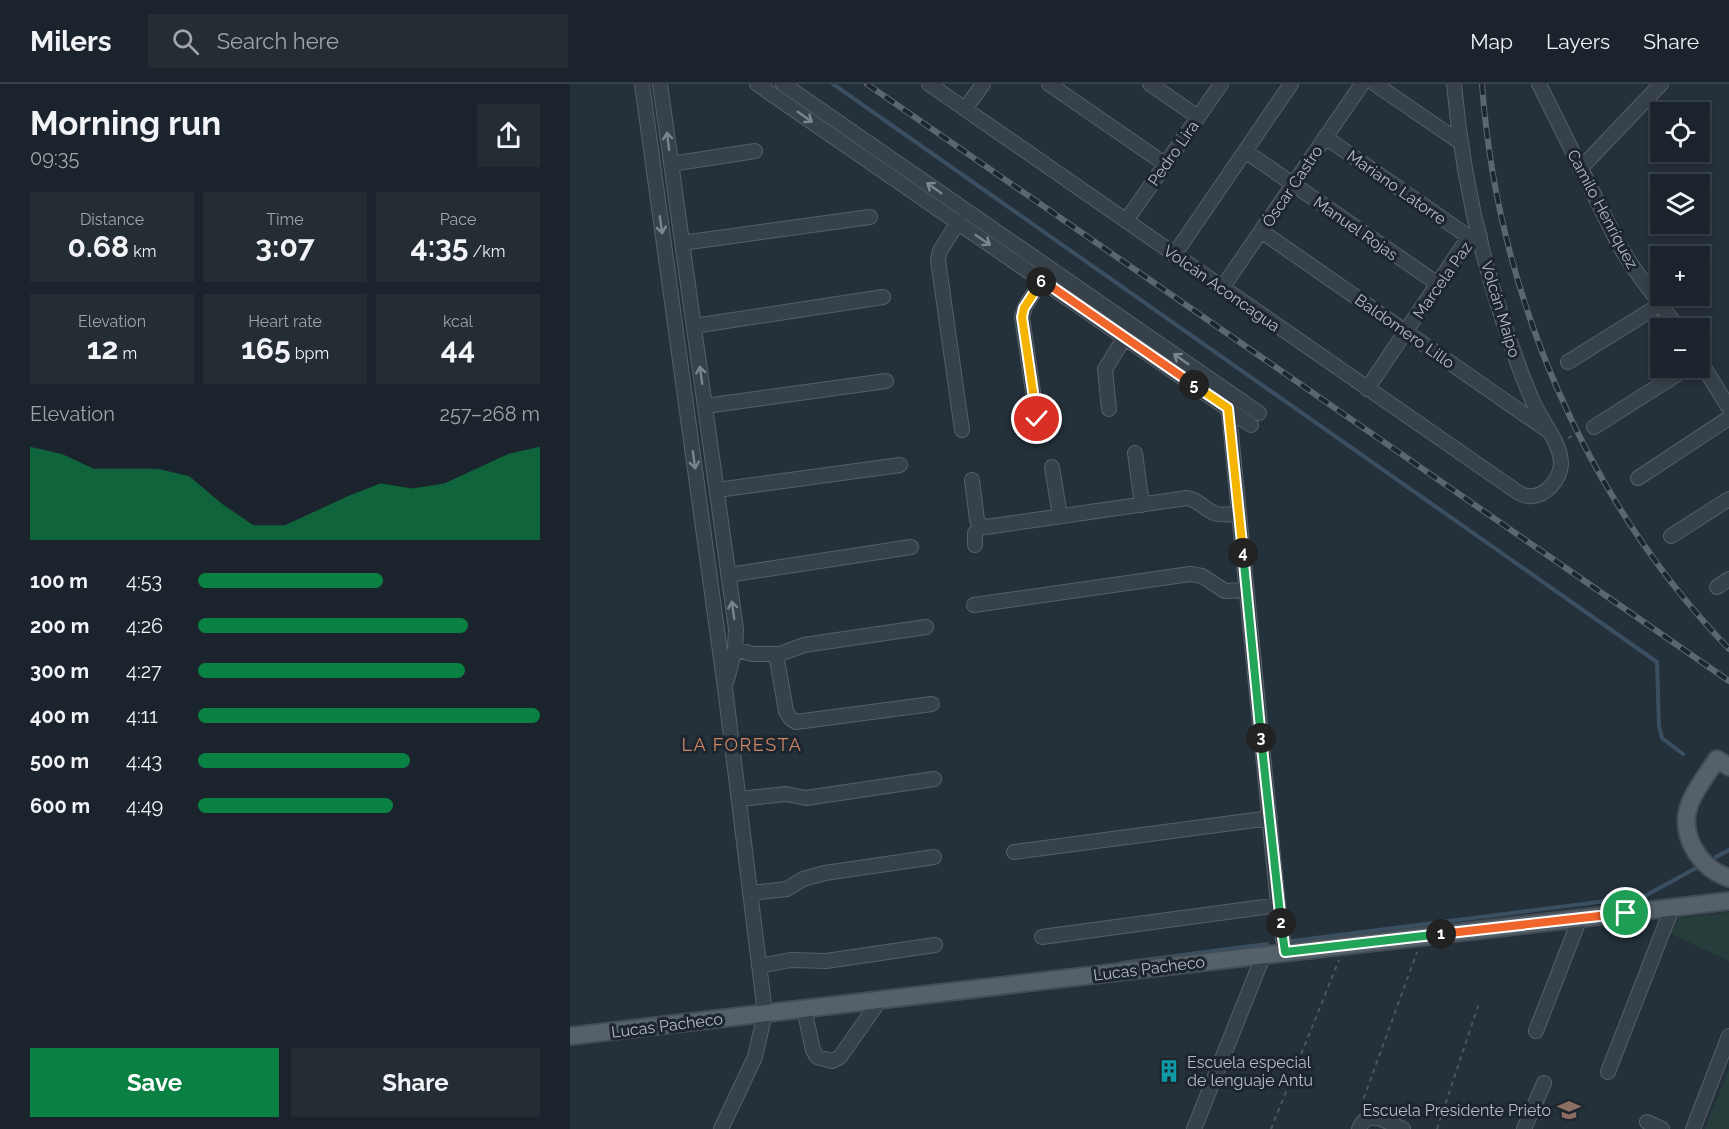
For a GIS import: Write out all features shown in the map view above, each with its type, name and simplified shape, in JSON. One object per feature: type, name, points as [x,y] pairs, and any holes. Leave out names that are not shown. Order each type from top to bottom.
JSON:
[{"type":"main road","points":[[1723,763],[1690,804],[1687,832],[1694,849],[1704,862],[1713,871],[1729,878]]},
{"type":"main road","name":"Lucas Pacheco","points":[[570,1036],[1341,945],[1729,902]]},
{"type":"street","points":[[642,84],[725,688],[765,1013],[755,1057],[721,1129]]},
{"type":"street","points":[[660,84],[735,629],[735,649],[725,688]]},
{"type":"street","points":[[757,84],[1228,408],[1255,419],[1229,392],[783,84]]},
{"type":"street","name":"Volcán Aconcagua","points":[[929,84],[1515,491]]},
{"type":"street","points":[[965,109],[983,84]]},
{"type":"street","points":[[1049,84],[1165,164]]},
{"type":"street","points":[[1150,84],[1198,117]]},
{"type":"street","name":"Pedro Lira","points":[[1126,221],[1221,84]]},
{"type":"street","points":[[1174,255],[1291,84]]},
{"type":"street","name":"Óscar Castro","points":[[1222,288],[1362,84]]},
{"type":"street","points":[[1375,84],[1461,143]]},
{"type":"street","name":"Volcán Maipo","points":[[1454,84],[1474,237],[1516,358],[1535,405],[1560,454],[1560,469],[1548,489],[1538,495],[1525,496],[1515,491]]},
{"type":"street","name":"Camilo Henríquez","points":[[1539,84],[1619,245],[1650,290]]},
{"type":"street","points":[[1580,169],[1661,84]]},
{"type":"street","name":"Mariano Latorre","points":[[1325,137],[1474,237]]},
{"type":"street","points":[[671,164],[755,151]]},
{"type":"street","name":"Manuel Rojas","points":[[1245,151],[1438,284]]},
{"type":"street","points":[[682,243],[870,217]]},
{"type":"street","points":[[958,222],[940,251],[938,260],[962,430]]},
{"type":"street","name":"Baldomero Lillo","points":[[1261,231],[1549,431]]},
{"type":"street","name":"Marcela Paz","points":[[1367,389],[1438,284],[1474,237]]},
{"type":"street","points":[[1037,419],[1022,317],[1024,308],[1042,280]]},
{"type":"street","points":[[694,326],[883,297]]},
{"type":"street","points":[[1568,362],[1657,306]]},
{"type":"street","points":[[1109,409],[1105,369],[1125,337]]},
{"type":"street","points":[[1710,377],[1729,408]]},
{"type":"street","points":[[1594,427],[1671,378]]},
{"type":"street","points":[[705,406],[886,381]]},
{"type":"street","points":[[1229,392],[1228,408],[1246,590],[1278,905],[1285,952]]},
{"type":"street","points":[[1638,478],[1729,418]]},
{"type":"street","points":[[1135,453],[1142,505]]},
{"type":"street","points":[[717,490],[900,465]]},
{"type":"street","points":[[1052,467],[1060,516]]},
{"type":"street","points":[[972,480],[977,520],[981,526],[986,527],[1187,498],[1196,500],[1217,514],[1239,514]]},
{"type":"street","points":[[1671,536],[1729,500]]},
{"type":"street","points":[[975,544],[975,532],[981,526]]},
{"type":"street","points":[[728,575],[911,547]]},
{"type":"street","points":[[974,605],[1190,574],[1202,576],[1225,591],[1246,590]]},
{"type":"street","points":[[1717,587],[1729,579]]},
{"type":"street","points":[[735,649],[752,654],[780,654],[804,645],[926,627]]},
{"type":"street","points":[[776,654],[786,711],[796,722],[932,704]]},
{"type":"street","points":[[739,799],[786,794],[806,798],[934,779]]},
{"type":"street","points":[[1014,852],[1269,818]]},
{"type":"street","points":[[750,893],[787,889],[803,879],[825,873],[934,857]]},
{"type":"street","points":[[1042,937],[1278,905]]},
{"type":"street","points":[[1608,1072],[1672,908]]},
{"type":"street","points":[[1536,1031],[1580,918]]},
{"type":"street","points":[[759,966],[791,960],[826,961],[936,945]]},
{"type":"street","points":[[1194,1129],[1264,954]]},
{"type":"street","points":[[804,1009],[813,1050],[817,1057],[832,1061],[840,1057],[880,1000]]},
{"type":"street","points":[[1693,1129],[1729,1036]]},
{"type":"street","points":[[1524,1129],[1544,1083]]},
{"type":"street","points":[[1362,1123],[1376,1117],[1403,1129]]},
{"type":"street","points":[[1647,1122],[1662,1129]]},
{"type":"path","points":[[1549,431],[1565,439],[1594,427]]},
{"type":"path","points":[[1362,1123],[1362,1103],[1423,936]]},
{"type":"path","points":[[1271,1129],[1339,960],[1341,945]]},
{"type":"path","points":[[1437,1129],[1479,1003]]},
{"type":"green space","points":[[1729,912],[1729,961],[1669,933],[1673,919]]},
{"type":"green space","points":[[1729,1069],[1729,1129],[1705,1129]]},
{"type":"waterway","points":[[833,84],[1657,662],[1659,726],[1662,738],[1683,754]]},
{"type":"waterway","points":[[1716,857],[1729,850]]},
{"type":"waterway","points":[[1292,941],[1645,896],[1696,868]]},
{"type":"waterway","points":[[1121,963],[1267,944]]},
{"type":"railway","points":[[867,84],[1729,681]]},
{"type":"railway","points":[[1482,84],[1491,162],[1507,238],[1529,314],[1557,388],[1591,458],[1631,526],[1677,590],[1729,649]]},
{"type":"place","name":"Escuela especial de lenguaje Antu","points":[[1169,1071]]},
{"type":"place","name":"Escuela Presidente Prieto","points":[[1569,1110]]},
{"type":"district","name":"LA FORESTA","points":[[742,745]]},
{"type":"route","points":[[1037,419],[1022,314],[1042,280],[1228,408],[1278,905],[1285,952],[1626,913]]}]
